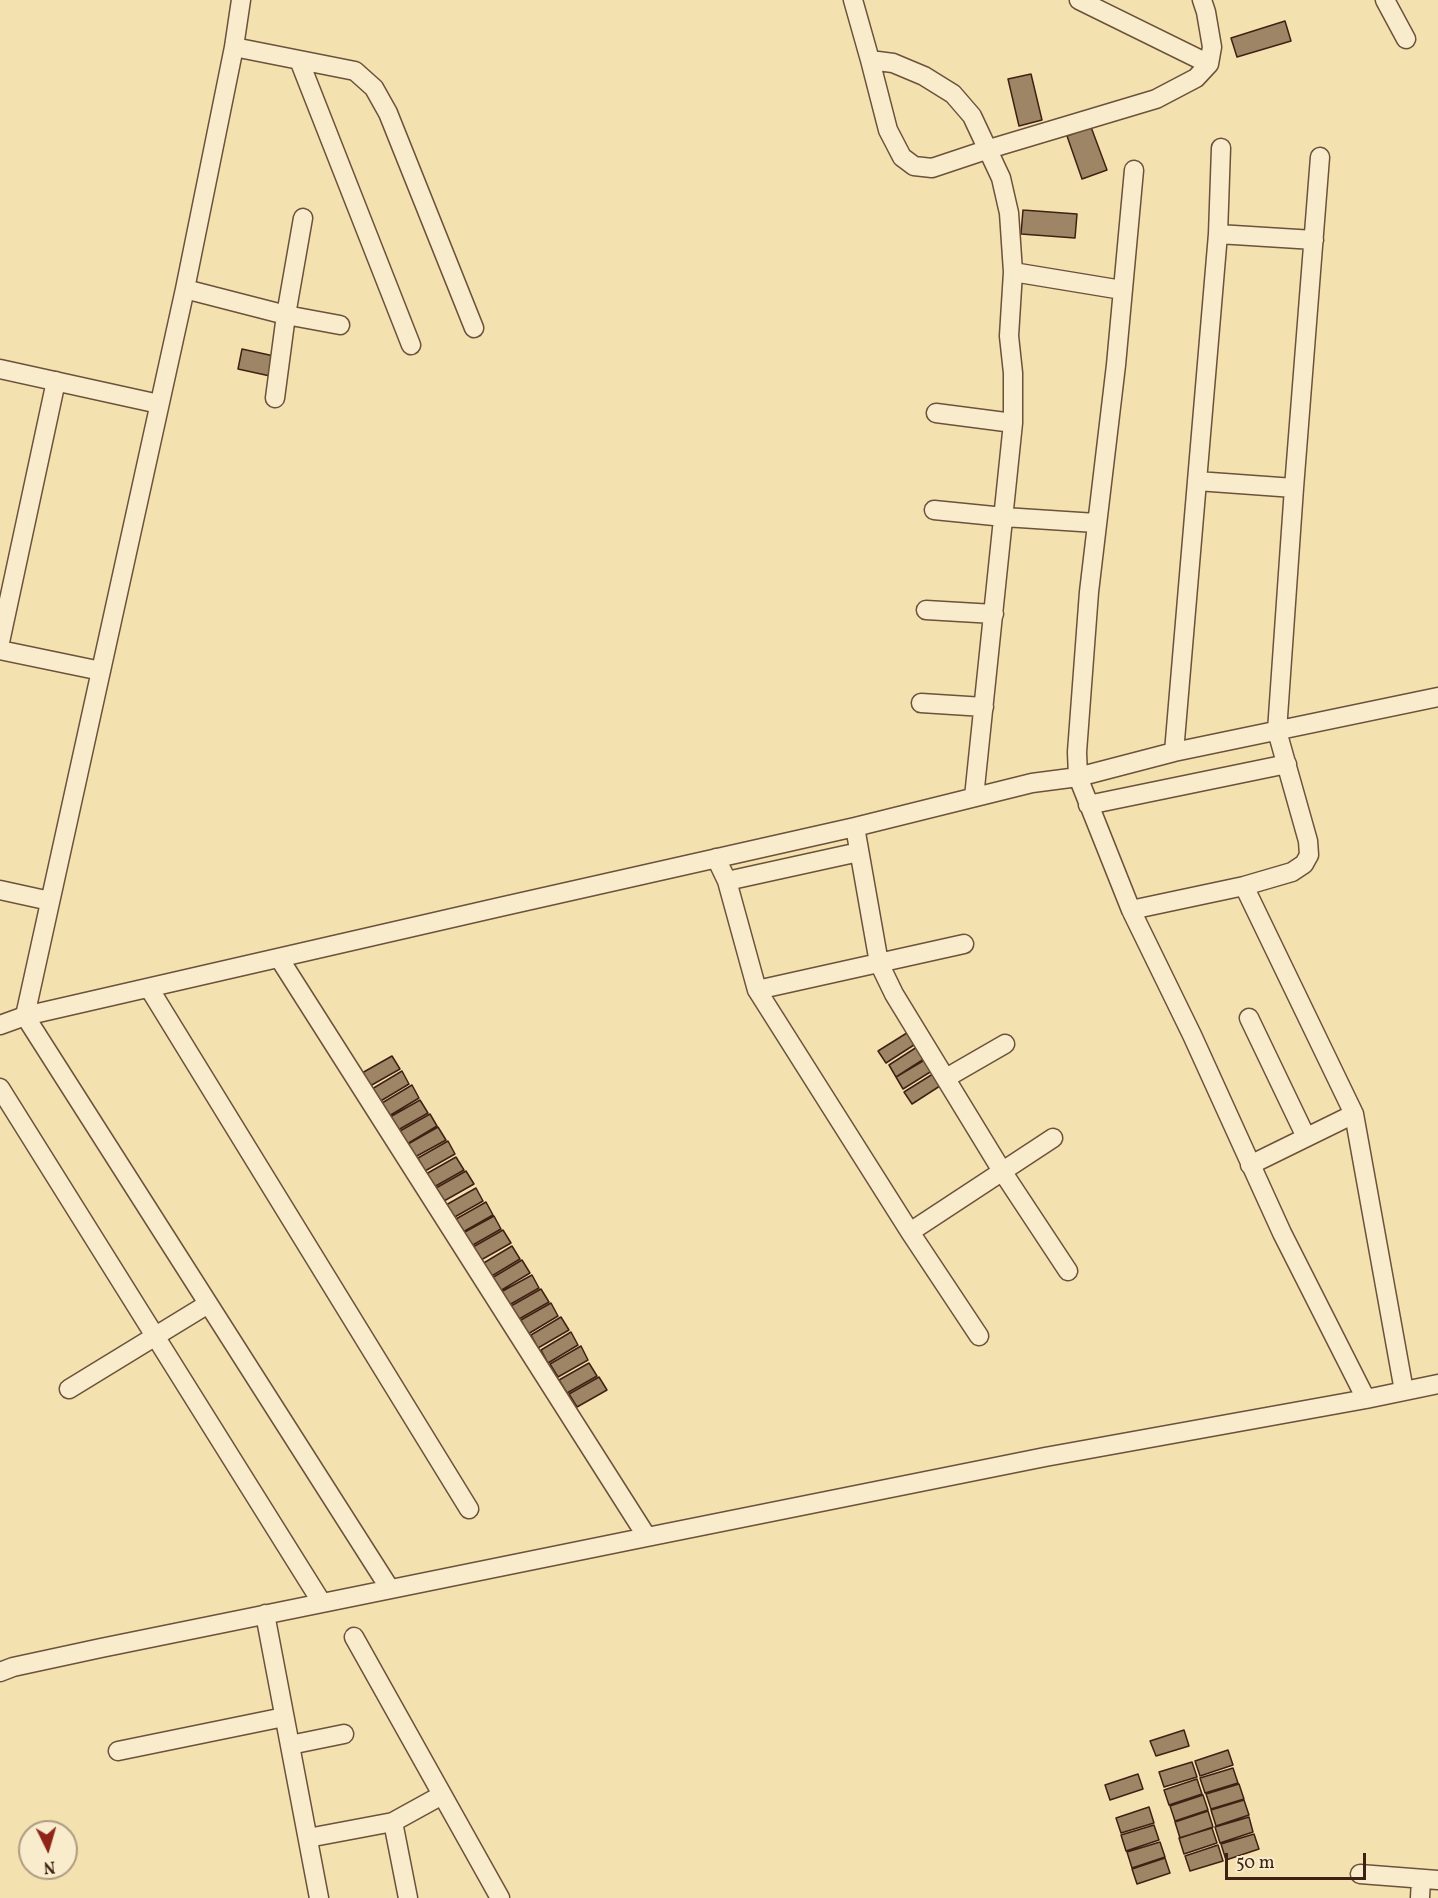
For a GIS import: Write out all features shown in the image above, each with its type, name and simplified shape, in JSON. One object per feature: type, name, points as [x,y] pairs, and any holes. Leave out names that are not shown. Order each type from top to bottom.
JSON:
[{"type":"street","points":[[241,0],[234,47],[184,289],[25,1016],[390,1589]]},
{"type":"street","points":[[852,0],[888,130],[902,157],[914,166],[932,168],[1156,99],[1196,78],[1209,64],[1212,47],[1202,0]]},
{"type":"street","points":[[1079,0],[1209,64]]},
{"type":"street","points":[[1385,0],[1406,39]]},
{"type":"street","points":[[234,47],[355,72],[374,88],[388,113],[474,328]]},
{"type":"street","points":[[299,60],[411,345]]},
{"type":"street","points":[[870,60],[893,63],[924,76],[953,94],[972,116],[989,149],[1002,178],[1009,213],[1013,272],[1009,336],[1013,423],[974,797]]},
{"type":"street","points":[[1174,752],[1218,234],[1221,148]]},
{"type":"street","points":[[1131,910],[1292,872],[1304,864],[1309,855],[1308,841],[1277,731],[1320,157]]},
{"type":"street","points":[[1134,170],[1116,365],[1096,523],[1077,777],[1131,910],[1192,1035],[1250,1165],[1366,1399]]},
{"type":"street","points":[[275,398],[286,315],[303,218]]},
{"type":"street","points":[[1218,234],[1314,240]]},
{"type":"street","points":[[1013,272],[1122,290]]},
{"type":"street","points":[[184,289],[286,315],[340,325]]},
{"type":"street","points":[[0,369],[159,404]]},
{"type":"street","points":[[0,642],[56,381]]},
{"type":"street","points":[[936,413],[1013,423]]},
{"type":"street","points":[[1197,481],[1294,488]]},
{"type":"street","points":[[934,510],[1096,523]]},
{"type":"street","points":[[926,610],[994,614]]},
{"type":"street","points":[[0,650],[101,671]]},
{"type":"street","points":[[0,1025],[25,1016],[855,827],[1032,783],[1077,777],[1174,752],[1438,697]]},
{"type":"street","points":[[921,703],[984,707]]},
{"type":"street","points":[[1088,805],[1287,764]]},
{"type":"street","points":[[855,827],[879,963],[894,994],[1002,1171],[1068,1271]]},
{"type":"street","points":[[727,881],[859,852]]},
{"type":"street","points":[[716,858],[727,881],[757,990],[910,1232],[979,1336]]},
{"type":"street","points":[[1244,885],[1354,1114],[1404,1391]]},
{"type":"street","points":[[0,890],[50,901]]},
{"type":"street","points":[[757,990],[964,944]]},
{"type":"street","points":[[279,958],[647,1537]]},
{"type":"street","points":[[149,988],[469,1509]]},
{"type":"street","points":[[1249,1018],[1306,1137]]},
{"type":"street","points":[[946,1078],[1005,1044]]},
{"type":"street","points":[[0,1088],[322,1603]]},
{"type":"street","points":[[1250,1165],[1354,1114]]},
{"type":"street","points":[[910,1232],[1053,1138]]},
{"type":"street","points":[[69,1389],[208,1304]]},
{"type":"street","points":[[0,1672],[13,1667],[265,1614],[1045,1457],[1366,1399],[1438,1383]]},
{"type":"street","points":[[265,1614],[319,1898]]},
{"type":"street","points":[[354,1637],[500,1898]]},
{"type":"street","points":[[118,1750],[284,1717]]},
{"type":"street","points":[[290,1745],[344,1734]]},
{"type":"street","points":[[308,1838],[393,1822],[442,1795]]},
{"type":"street","points":[[393,1822],[408,1898]]},
{"type":"street","points":[[1359,1874],[1429,1880],[1420,1898]]},
{"type":"building","points":[[1285,21],[1291,41],[1237,57],[1231,38]]},
{"type":"building","points":[[1031,74],[1042,120],[1019,126],[1008,79]]},
{"type":"building","points":[[1091,127],[1107,170],[1082,179],[1067,136]]},
{"type":"building","points":[[1023,210],[1077,214],[1075,238],[1021,234]]},
{"type":"building","points":[[242,349],[274,356],[270,376],[238,369]]},
{"type":"building","points":[[910,1031],[917,1043],[886,1063],[878,1051]]},
{"type":"building","points":[[920,1045],[927,1057],[896,1077],[889,1065]]},
{"type":"building","points":[[392,1056],[400,1069],[370,1086],[362,1073]]},
{"type":"building","points":[[928,1058],[935,1069],[903,1089],[896,1077]]},
{"type":"building","points":[[402,1071],[409,1084],[379,1102],[372,1089]]},
{"type":"building","points":[[936,1072],[943,1084],[912,1104],[904,1092]]},
{"type":"building","points":[[412,1085],[419,1098],[389,1116],[382,1103]]},
{"type":"building","points":[[420,1100],[428,1113],[398,1130],[390,1117]]},
{"type":"building","points":[[430,1114],[437,1126],[407,1144],[400,1131]]},
{"type":"building","points":[[438,1127],[446,1140],[415,1157],[408,1144]]},
{"type":"building","points":[[448,1141],[455,1154],[425,1171],[418,1158]]},
{"type":"building","points":[[456,1157],[464,1170],[434,1187],[426,1174]]},
{"type":"building","points":[[466,1171],[474,1184],[444,1201],[436,1188]]},
{"type":"building","points":[[476,1188],[483,1201],[453,1218],[446,1205]]},
{"type":"building","points":[[486,1202],[493,1215],[463,1232],[456,1219]]},
{"type":"building","points":[[494,1216],[501,1229],[471,1246],[463,1233]]},
{"type":"building","points":[[503,1230],[511,1243],[481,1260],[473,1247]]},
{"type":"building","points":[[512,1246],[520,1259],[490,1277],[482,1264]]},
{"type":"building","points":[[522,1260],[530,1273],[500,1291],[492,1278]]},
{"type":"building","points":[[532,1275],[539,1288],[509,1305],[501,1292]]},
{"type":"building","points":[[541,1289],[549,1302],[519,1319],[511,1306]]},
{"type":"building","points":[[551,1303],[558,1316],[528,1334],[521,1320]]},
{"type":"building","points":[[561,1317],[569,1330],[538,1348],[531,1335]]},
{"type":"building","points":[[571,1332],[578,1345],[548,1363],[541,1350]]},
{"type":"building","points":[[581,1346],[588,1360],[558,1377],[550,1364]]},
{"type":"building","points":[[589,1363],[597,1376],[567,1393],[559,1380]]},
{"type":"building","points":[[599,1377],[607,1390],[577,1407],[569,1394]]},
{"type":"building","points":[[1184,1730],[1189,1746],[1156,1756],[1150,1741]]},
{"type":"building","points":[[1228,1750],[1233,1765],[1200,1776],[1195,1761]]},
{"type":"building","points":[[1192,1762],[1197,1777],[1164,1787],[1159,1772]]},
{"type":"building","points":[[1233,1768],[1238,1783],[1205,1793],[1200,1778]]},
{"type":"building","points":[[1138,1774],[1143,1789],[1110,1800],[1105,1785]]},
{"type":"building","points":[[1197,1779],[1202,1794],[1169,1805],[1164,1790]]},
{"type":"building","points":[[1239,1784],[1244,1799],[1211,1809],[1206,1794]]},
{"type":"building","points":[[1203,1795],[1208,1810],[1175,1821],[1170,1806]]},
{"type":"building","points":[[1244,1800],[1249,1815],[1216,1826],[1211,1810]]},
{"type":"building","points":[[1149,1807],[1154,1823],[1121,1833],[1116,1818]]},
{"type":"building","points":[[1208,1811],[1213,1827],[1180,1838],[1175,1822]]},
{"type":"building","points":[[1249,1817],[1253,1832],[1220,1843],[1215,1827]]},
{"type":"building","points":[[1154,1825],[1159,1840],[1126,1851],[1121,1835]]},
{"type":"building","points":[[1212,1828],[1217,1843],[1184,1854],[1179,1838]]},
{"type":"building","points":[[1254,1834],[1259,1849],[1226,1860],[1221,1844]]},
{"type":"building","points":[[1160,1842],[1165,1857],[1132,1868],[1127,1852]]},
{"type":"building","points":[[1218,1845],[1223,1861],[1190,1871],[1185,1856]]},
{"type":"building","points":[[1165,1858],[1170,1873],[1137,1884],[1132,1869]]}]
